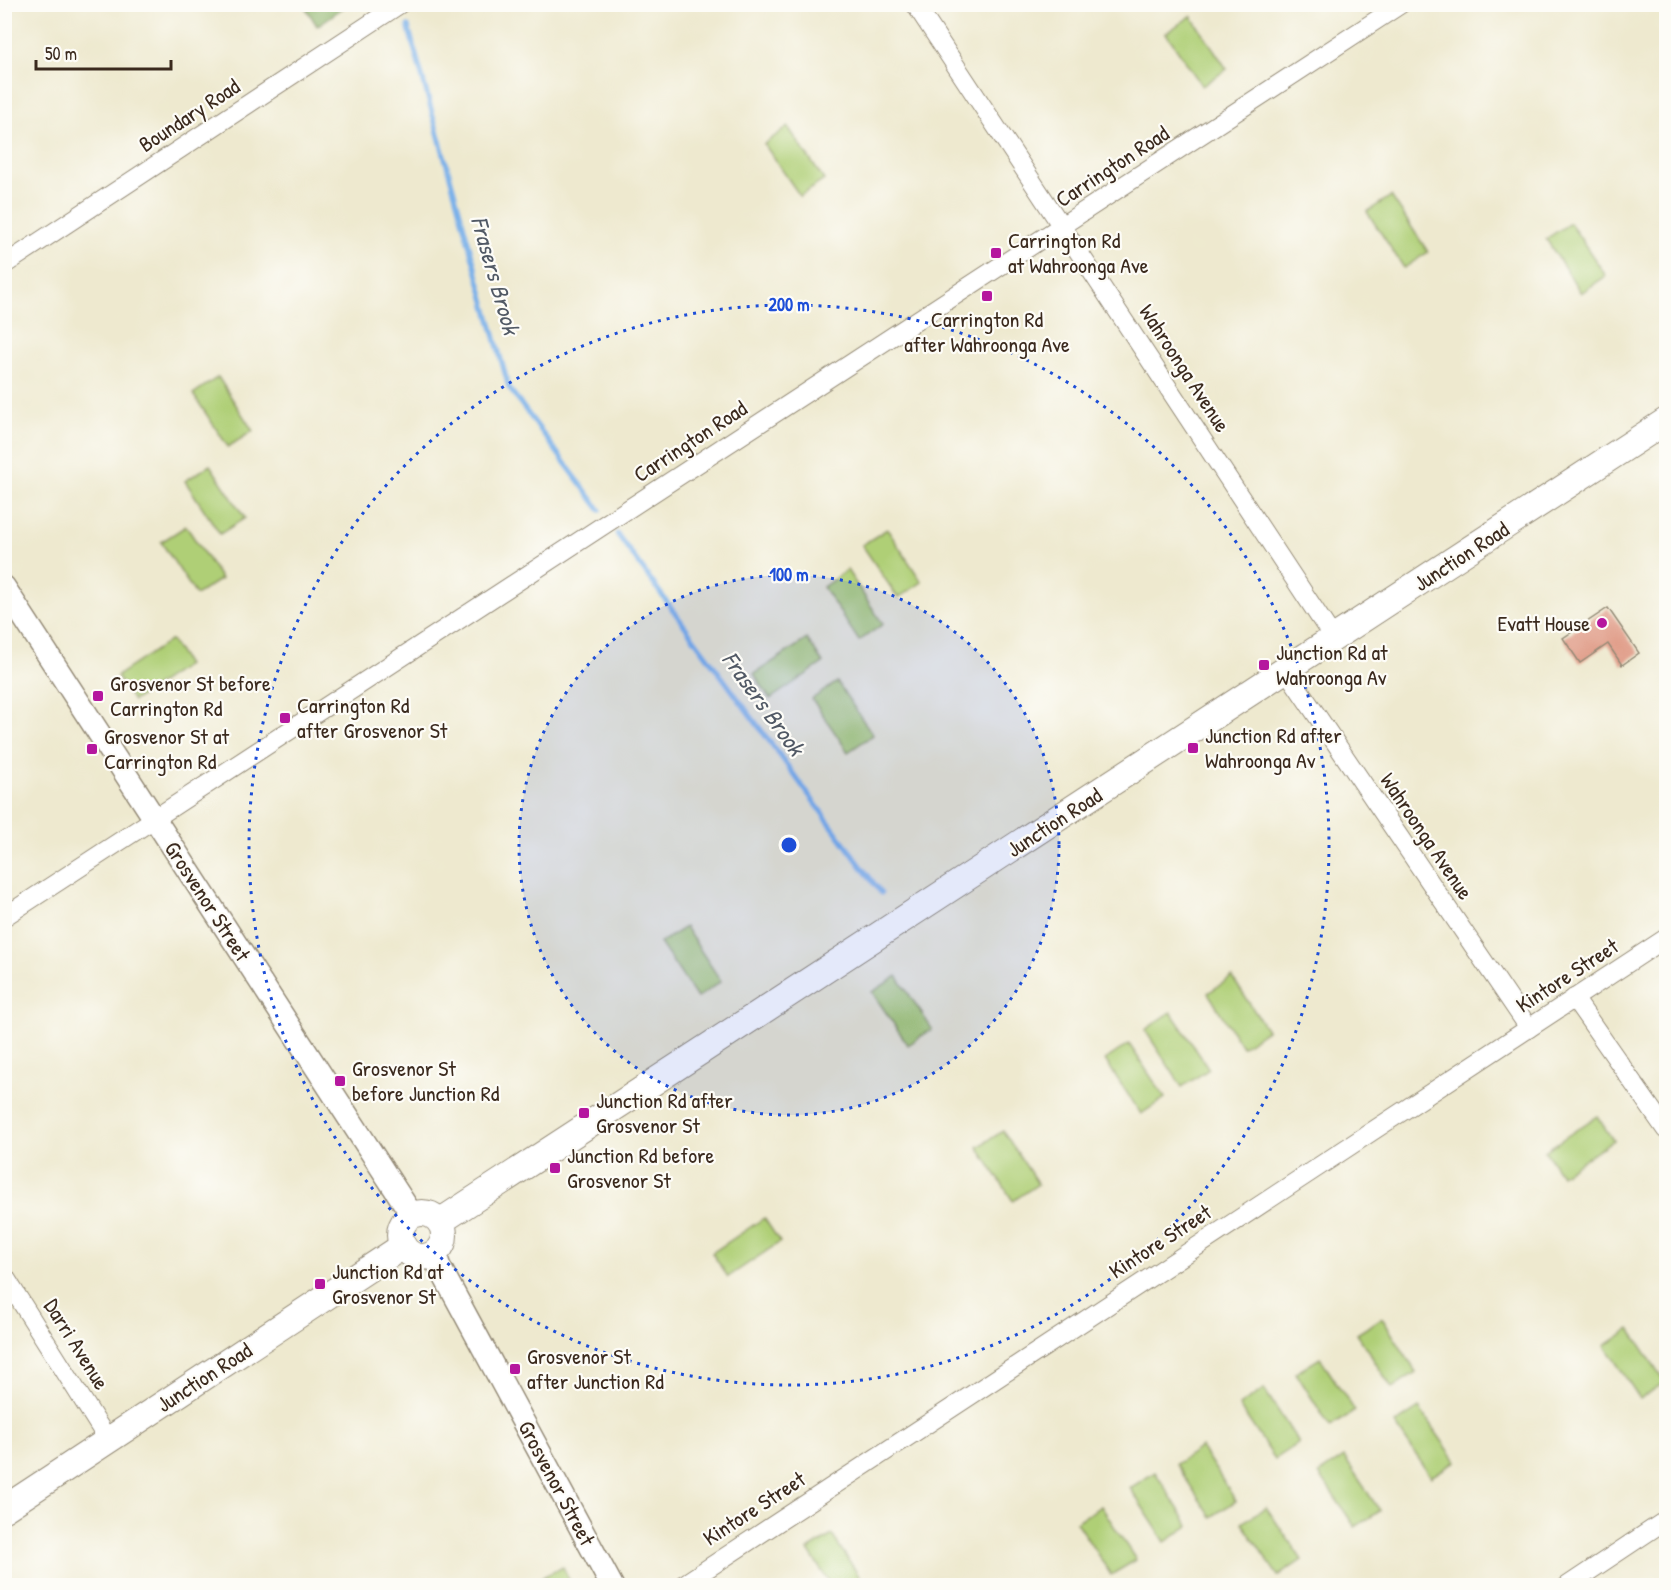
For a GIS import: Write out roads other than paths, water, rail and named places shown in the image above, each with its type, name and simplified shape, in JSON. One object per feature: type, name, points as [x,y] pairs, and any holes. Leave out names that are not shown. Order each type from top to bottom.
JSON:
[{"type":"main road","name":"Junction Road","points":[[441,1221],[1666,421]]},
{"type":"main road","points":[[430,1214],[441,1221],[445,1238],[435,1254],[417,1257],[403,1246],[401,1228],[412,1215],[430,1214]]},
{"type":"main road","name":"Junction Road","points":[[4,1509],[403,1246]]},
{"type":"street","name":"Boundary Road","points":[[4,265],[400,4]]},
{"type":"street","name":"Wahroonga Avenue","points":[[915,4],[1334,639]]},
{"type":"street","name":"Carrington Road","points":[[4,917],[1401,4]]},
{"type":"street","name":"Grosvenor Street","points":[[4,587],[412,1215]]},
{"type":"street","name":"Wahroonga Avenue","points":[[1286,670],[1528,1028]]},
{"type":"street","name":"Kintore Street","points":[[681,1586],[1666,938]]},
{"type":"street","points":[[1574,998],[1666,1130]]},
{"type":"street","name":"Grosvenor Street","points":[[435,1254],[439,1266],[612,1586]]},
{"type":"street","name":"Darri Avenue","points":[[4,1275],[108,1440]]},
{"type":"street","points":[[1567,1586],[1666,1520]]},
{"type":"waterway","name":"Frasers Brook","points":[[408,26],[509,388],[600,510]]},
{"type":"waterway","name":"Frasers Brook","points":[[617,534],[881,893]]},
{"type":"place","name":"Carrington Rd at Wahroonga Ave","points":[[996,253]]},
{"type":"place","name":"Carrington Rd after Wahroonga Ave","points":[[987,296]]},
{"type":"place","name":"Evatt House","points":[[1602,623]]},
{"type":"place","name":"Junction Rd at Wahroonga Av","points":[[1264,665]]},
{"type":"place","name":"Grosvenor St before Carrington Rd","points":[[98,696]]},
{"type":"place","name":"Carrington Rd after Grosvenor St","points":[[285,718]]},
{"type":"place","name":"Junction Rd after Wahroonga Av","points":[[1193,748]]},
{"type":"place","name":"Grosvenor St at Carrington Rd","points":[[92,749]]},
{"type":"place","name":"Grosvenor St before Junction Rd","points":[[340,1081]]},
{"type":"place","name":"Junction Rd after Grosvenor St","points":[[584,1113]]},
{"type":"place","name":"Junction Rd before Grosvenor St","points":[[555,1168]]},
{"type":"place","name":"Junction Rd at Grosvenor St","points":[[320,1284]]},
{"type":"place","name":"Grosvenor St after Junction Rd","points":[[515,1369]]}]
